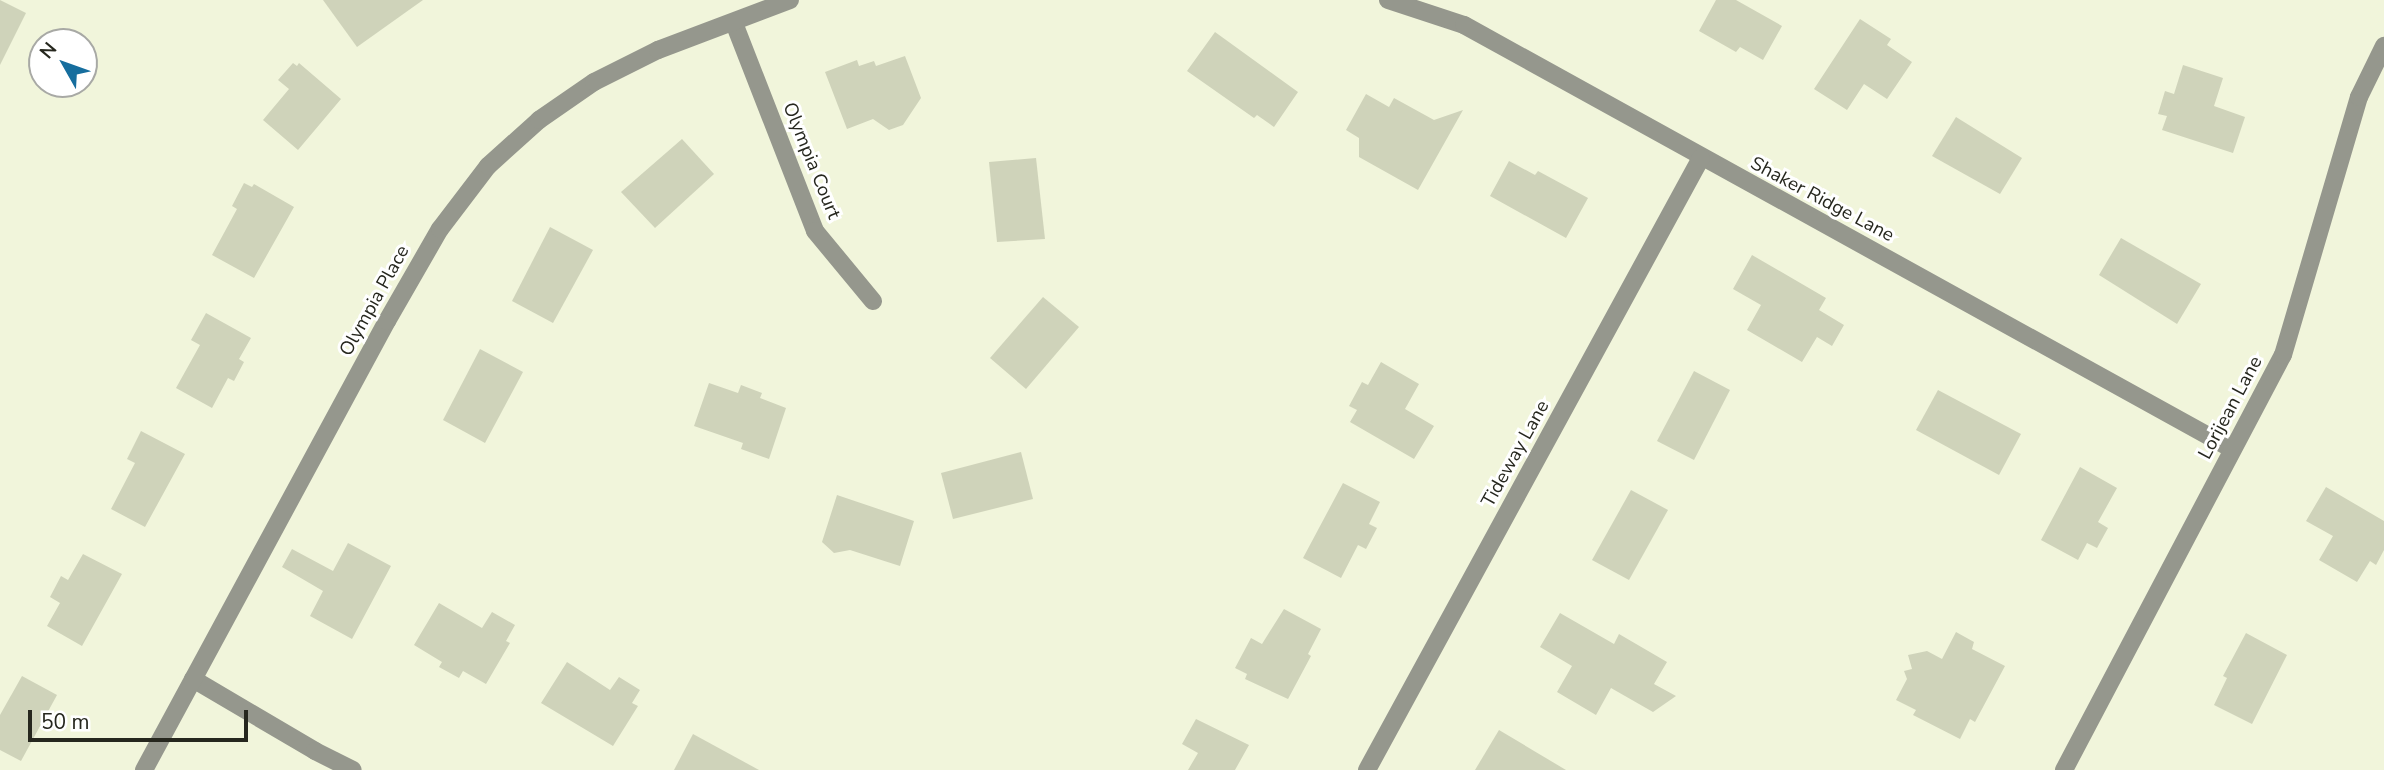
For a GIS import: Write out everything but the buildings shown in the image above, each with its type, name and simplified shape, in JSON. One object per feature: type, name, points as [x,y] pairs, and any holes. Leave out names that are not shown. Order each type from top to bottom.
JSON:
[{"type":"street","name":"Olympia Place","points":[[144,770],[393,309],[440,229],[488,166],[539,120],[594,82],[658,50],[790,0]]},
{"type":"street","name":"Shaker Ridge Lane","points":[[1388,0],[1464,25],[1700,158],[2232,449]]},
{"type":"street","name":"Olympia Court","points":[[734,23],[815,230],[873,301]]},
{"type":"street","name":"Lorijean Lane","points":[[2064,770],[2283,355],[2359,97],[2384,46]]},
{"type":"street","name":"Tideway Lane","points":[[1367,770],[1700,158]]},
{"type":"street","points":[[193,679],[352,770]]}]
